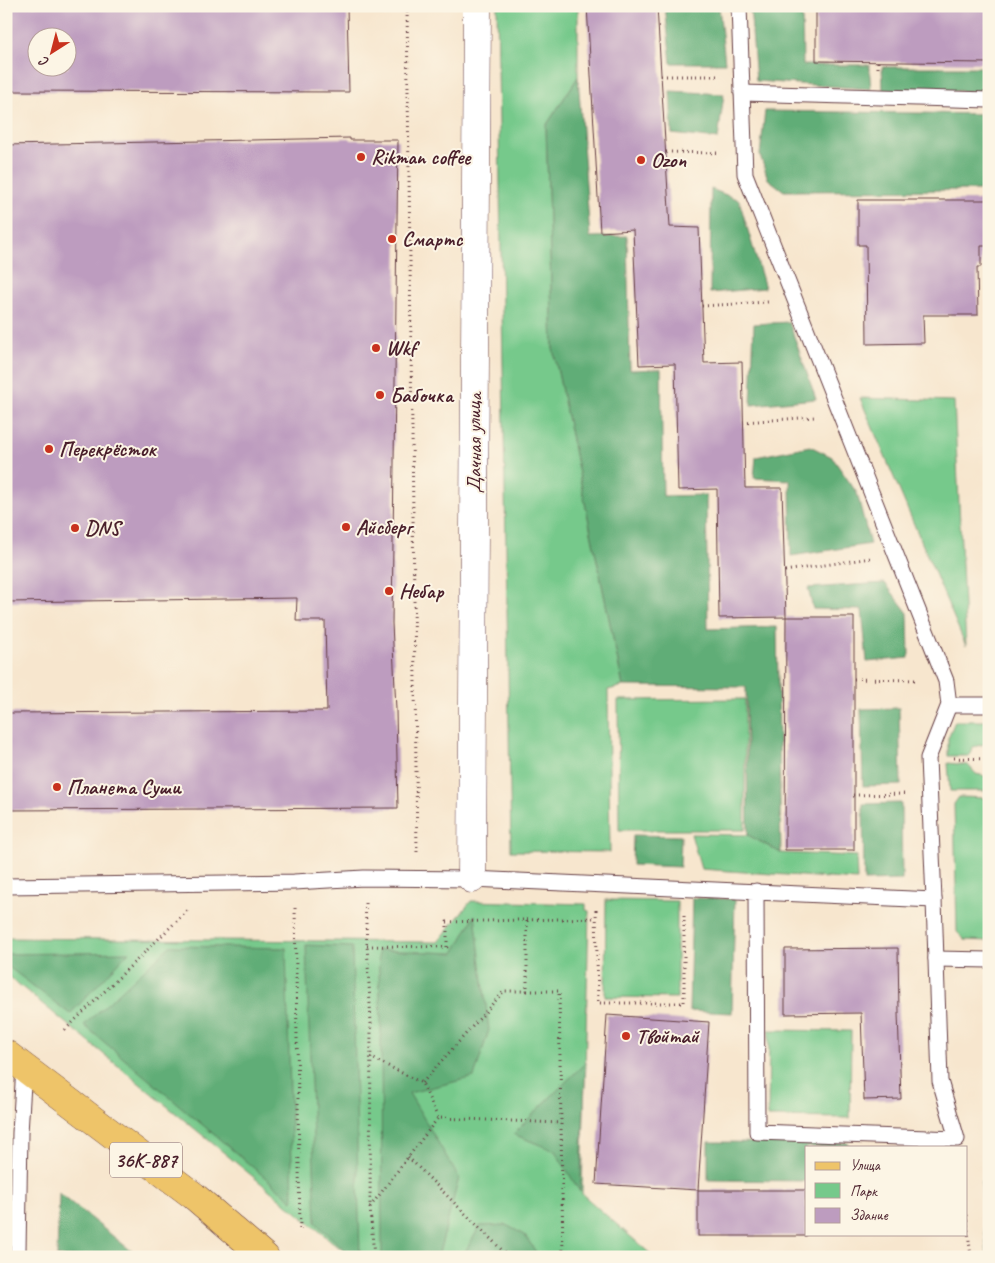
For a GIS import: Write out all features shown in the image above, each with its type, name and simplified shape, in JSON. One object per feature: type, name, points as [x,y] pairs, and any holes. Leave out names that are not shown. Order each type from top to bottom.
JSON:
[{"type":"main road","name":"36К-887","points":[[15,1060],[194,1196],[264,1257]]},
{"type":"street","name":"Дачная улица","points":[[472,879],[477,6]]},
{"type":"lane","points":[[739,6],[745,174],[946,681],[949,705],[928,758],[940,1081],[957,1139],[757,1132],[756,891]]},
{"type":"lane","points":[[742,93],[989,100]]},
{"type":"lane","points":[[949,705],[989,705]]},
{"type":"lane","points":[[6,886],[294,882],[364,878],[472,879],[934,900]]},
{"type":"lane","points":[[936,959],[989,960]]},
{"type":"lane","points":[[15,1060],[20,1133],[18,1250]]},
{"type":"path","points":[[407,6],[417,879]]},
{"type":"path","points":[[661,76],[742,76]]},
{"type":"path","points":[[666,152],[744,154]]},
{"type":"path","points":[[702,306],[795,300]]},
{"type":"path","points":[[743,422],[841,415]]},
{"type":"path","points":[[785,571],[896,555]]},
{"type":"path","points":[[854,678],[946,681]]},
{"type":"path","points":[[928,758],[989,759]]},
{"type":"path","points":[[854,795],[930,793]]},
{"type":"path","points":[[364,878],[370,1057],[370,1207],[374,1257]]},
{"type":"path","points":[[294,882],[300,1231]]},
{"type":"path","points":[[65,1030],[216,883]]},
{"type":"path","points":[[595,884],[598,1003],[684,1003],[684,888]]},
{"type":"path","points":[[367,946],[447,947],[447,922],[596,918]]},
{"type":"path","points":[[527,921],[527,991]]},
{"type":"path","points":[[422,1083],[504,991],[559,991],[563,1257]]},
{"type":"path","points":[[370,1057],[422,1083],[438,1118]]},
{"type":"path","points":[[438,1118],[561,1123]]},
{"type":"path","points":[[370,1207],[438,1118]]},
{"type":"path","points":[[408,1157],[509,1257]]},
{"type":"path","points":[[968,1232],[971,1257]]},
{"type":"path","points":[[675,1251],[676,1257]]},
{"type":"green space","points":[[497,6],[578,6],[578,77],[546,126],[553,348],[623,686],[608,690],[610,852],[511,851]]},
{"type":"green space","points":[[665,6],[719,6],[725,63],[671,63]]},
{"type":"green space","points":[[750,6],[802,6],[803,65],[869,65],[871,89],[756,81]]},
{"type":"green space","points":[[882,67],[989,67],[989,91],[883,91]]},
{"type":"green space","points":[[578,77],[590,237],[627,236],[630,370],[661,369],[663,496],[706,495],[708,629],[777,627],[781,853],[748,835],[746,687],[623,686],[553,348],[546,126]]},
{"type":"green space","points":[[670,91],[724,94],[718,139],[672,134]]},
{"type":"green space","points":[[765,111],[989,114],[989,190],[784,191],[768,179],[760,155]]},
{"type":"green space","points":[[711,189],[739,200],[765,288],[710,293]]},
{"type":"green space","points":[[789,322],[816,399],[751,405],[754,324]]},
{"type":"green space","points":[[860,398],[954,401],[966,646]]},
{"type":"green space","points":[[810,446],[832,457],[857,493],[870,544],[791,556],[790,480],[754,478],[756,457]]},
{"type":"green space","points":[[885,583],[908,613],[909,658],[867,662],[862,610],[813,609],[808,588]]},
{"type":"green space","points":[[745,699],[745,830],[619,830],[618,700]]},
{"type":"green space","points":[[899,708],[901,785],[863,786],[861,709]]},
{"type":"green space","points":[[955,721],[989,721],[989,743],[973,747],[969,756],[948,756],[948,738]]},
{"type":"green space","points":[[948,763],[968,765],[976,774],[989,777],[989,791],[950,791]]},
{"type":"green space","points":[[959,797],[989,798],[989,941],[965,940],[957,932],[954,804]]},
{"type":"green space","points":[[901,803],[902,880],[864,881],[863,804]]},
{"type":"green space","points":[[691,834],[748,835],[781,853],[856,856],[857,880],[701,869]]},
{"type":"green space","points":[[633,835],[681,836],[680,867],[632,865]]},
{"type":"green space","points":[[692,898],[735,899],[732,1013],[689,1011]]},
{"type":"green space","points":[[606,900],[677,901],[677,998],[605,997]]},
{"type":"green space","points":[[471,901],[586,904],[586,910],[589,911],[582,1194],[654,1257],[351,1257],[6,974],[6,938],[438,942]]},
{"type":"green space","points":[[475,915],[489,1030],[474,1077],[409,1093],[459,1178],[439,1253],[437,1257],[382,1257],[381,1022],[378,950],[454,953]]},
{"type":"green space","points":[[306,945],[352,947],[360,1257],[352,1257],[316,1223]]},
{"type":"green space","points":[[170,946],[286,948],[293,1201],[84,1025]]},
{"type":"green space","points":[[129,952],[70,1014],[6,965],[6,954]]},
{"type":"green space","points":[[769,1030],[851,1031],[850,1118],[768,1117]]},
{"type":"green space","points":[[586,1062],[580,1192],[555,1151],[513,1134]]},
{"type":"green space","points":[[708,1142],[848,1143],[848,1146],[805,1146],[805,1181],[708,1180]]},
{"type":"green space","points":[[989,1180],[989,1257],[987,1257],[981,1181]]},
{"type":"green space","points":[[59,1193],[139,1257],[57,1257]]},
{"type":"green space","points":[[506,1225],[525,1235],[539,1257],[462,1257],[480,1226]]},
{"type":"building","points":[[6,6],[347,6],[349,92],[6,91]]},
{"type":"building","points":[[587,6],[657,6],[670,227],[699,228],[704,363],[742,362],[745,488],[782,488],[786,617],[719,618],[717,489],[678,490],[675,364],[639,365],[633,230],[600,232]]},
{"type":"building","points":[[816,6],[989,6],[989,63],[816,61]]},
{"type":"building","points":[[350,138],[350,140],[398,140],[392,623],[398,808],[6,810],[6,713],[327,711],[325,621],[296,621],[297,598],[6,602],[6,145]]},
{"type":"building","points":[[858,200],[989,200],[989,246],[981,246],[981,267],[977,267],[978,315],[923,315],[924,343],[867,344],[866,245],[858,245]]},
{"type":"building","points":[[786,617],[854,617],[854,850],[785,850]]},
{"type":"building","points":[[898,948],[901,1099],[864,1100],[861,1013],[785,1014],[785,949]]},
{"type":"building","points":[[607,1015],[709,1022],[698,1190],[596,1184]]},
{"type":"building","points":[[698,1190],[805,1190],[805,1236],[698,1236]]},
{"type":"place","name":"Rikman coffee","points":[[361,157]]},
{"type":"place","name":"Ozon","points":[[641,160]]},
{"type":"place","name":"Смартс","points":[[392,239]]},
{"type":"place","name":"Wkf","points":[[376,348]]},
{"type":"place","name":"Бабочка","points":[[380,395]]},
{"type":"place","name":"Перекрёсток","points":[[49,449]]},
{"type":"place","name":"Айсберг","points":[[346,527]]},
{"type":"place","name":"DNS","points":[[75,528]]},
{"type":"place","name":"Небар","points":[[389,591]]},
{"type":"place","name":"Планета Суши","points":[[57,787]]},
{"type":"place","name":"Твойтай","points":[[626,1036]]}]
